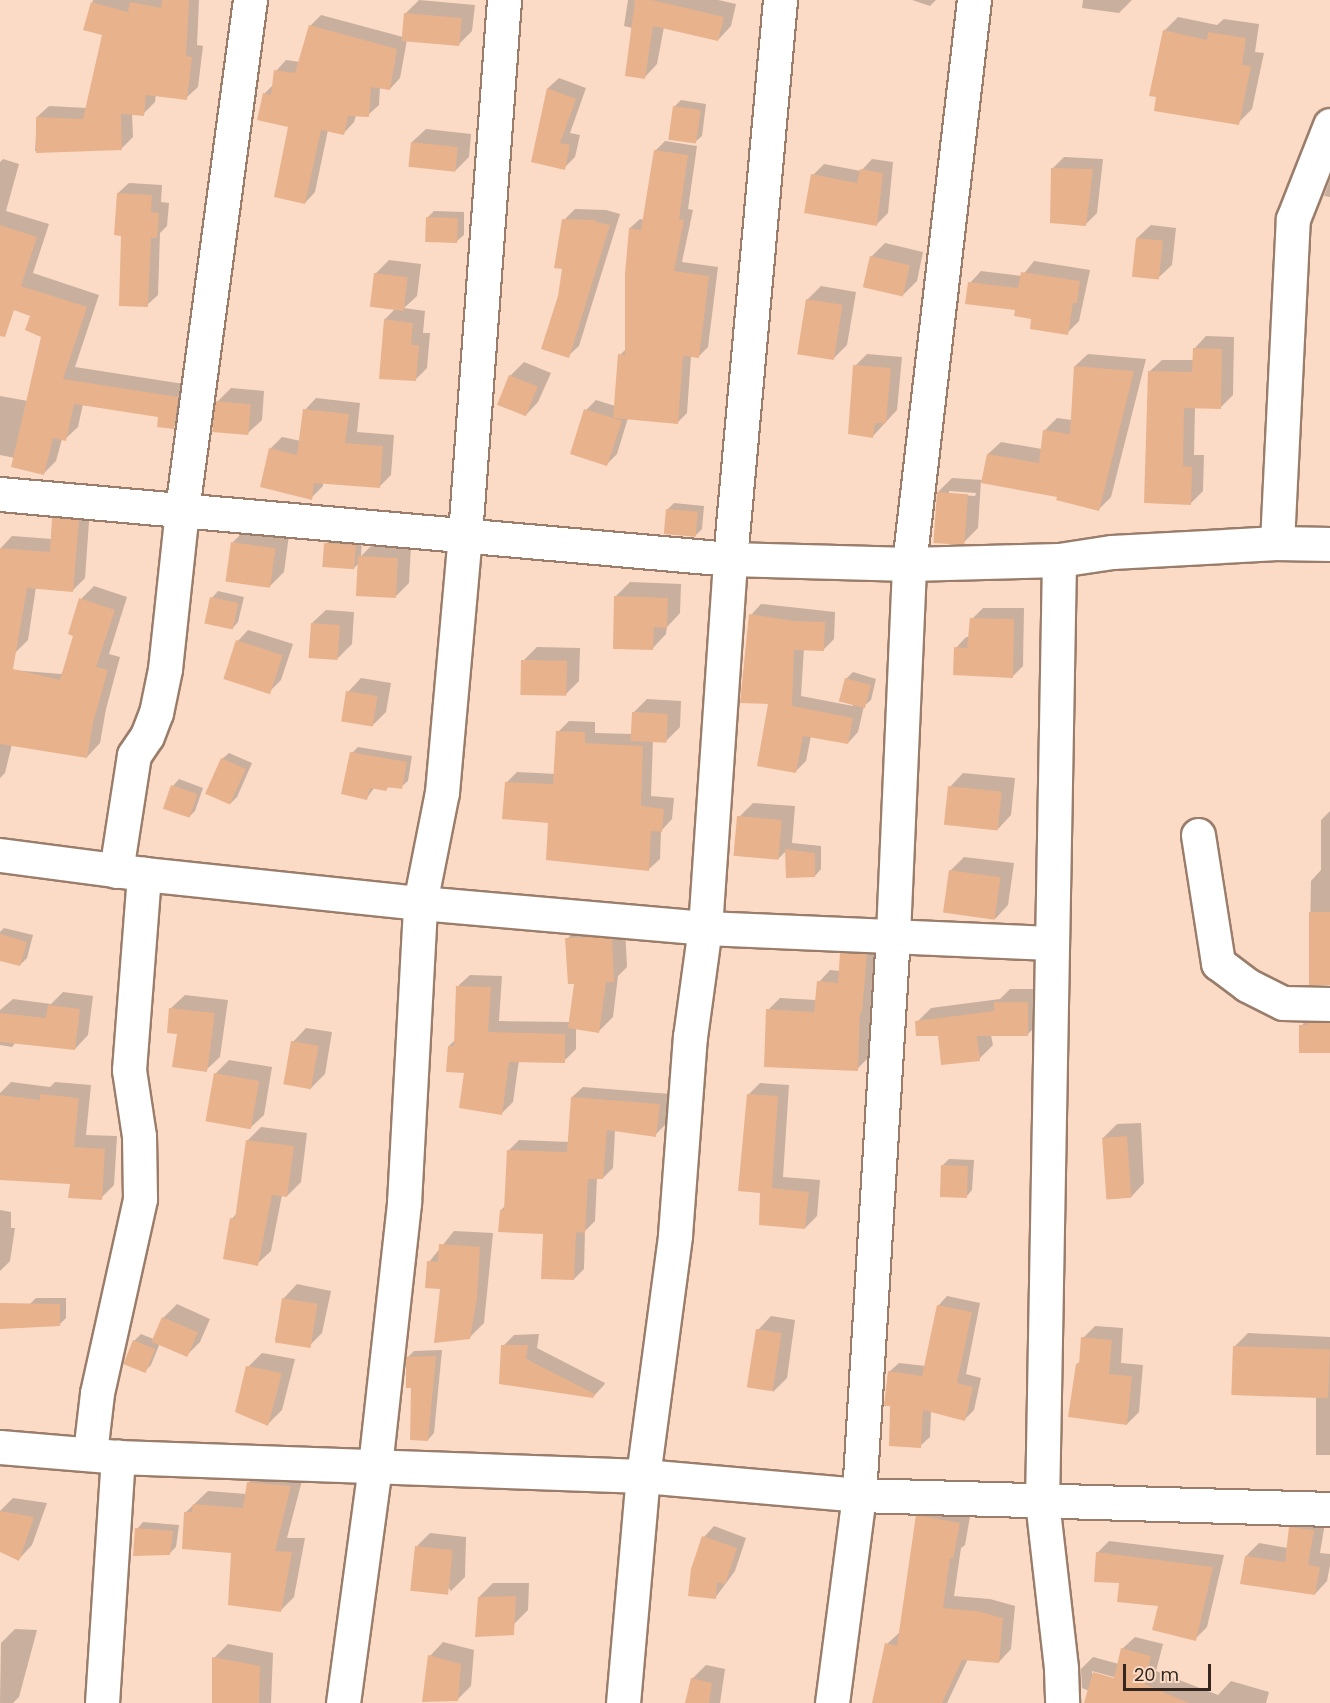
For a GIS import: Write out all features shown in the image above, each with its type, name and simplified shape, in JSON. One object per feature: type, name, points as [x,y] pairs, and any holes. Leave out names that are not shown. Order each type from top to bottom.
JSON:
[{"type":"street","points":[[102,1703],[104,1455],[97,1393],[140,1199],[139,1136],[129,1070],[130,873],[134,755],[147,736],[156,713],[165,669],[182,510],[250,0]]},
{"type":"street","points":[[343,1703],[375,1466],[404,1203],[420,903],[442,792],[465,535],[504,0]]},
{"type":"street","points":[[623,1703],[643,1476],[675,1235],[690,1037],[705,928],[730,559],[780,0]]},
{"type":"street","points":[[832,1703],[859,1495],[893,934],[909,564],[974,0]]},
{"type":"street","points":[[1277,543],[1293,219],[1330,125]]},
{"type":"street","points":[[0,494],[730,559],[909,564],[1059,560],[1112,552],[1277,543],[1330,544]]},
{"type":"street","points":[[1059,560],[1042,1501],[1061,1669],[1062,1703]]},
{"type":"street","points":[[1198,835],[1218,963],[1247,985],[1283,1003],[1330,1004]]},
{"type":"street","points":[[0,855],[130,873],[420,903],[705,928],[893,934],[1051,944]]},
{"type":"street","points":[[0,1447],[104,1455],[643,1476],[859,1495],[1330,1509]]},
{"type":"building","points":[[162,0],[189,0],[186,56],[192,57],[187,100],[146,95],[144,116],[121,114],[122,150],[36,153],[36,117],[83,119],[102,35],[83,30],[91,2],[128,12],[130,2],[161,8]]},
{"type":"building","points":[[635,0],[652,0],[724,17],[718,41],[653,26],[645,79],[625,76]]},
{"type":"building","points":[[404,13],[462,18],[459,46],[402,41]]},
{"type":"building","points":[[309,25],[397,49],[390,90],[371,87],[369,117],[348,116],[344,135],[321,130],[305,204],[274,197],[288,127],[257,120],[263,93],[271,95],[274,70],[295,73]]},
{"type":"building","points":[[1163,30],[1207,40],[1208,32],[1246,38],[1242,65],[1251,66],[1239,125],[1154,111],[1156,97],[1149,96]]},
{"type":"building","points":[[547,88],[576,99],[560,143],[570,145],[565,170],[531,162]]},
{"type":"building","points":[[673,106],[701,110],[696,144],[668,140]]},
{"type":"building","points":[[411,142],[458,147],[455,172],[408,167]]},
{"type":"building","points":[[654,150],[688,155],[679,219],[684,220],[674,271],[709,276],[699,358],[683,356],[678,424],[613,418],[618,354],[625,355],[625,274],[629,228],[641,230]]},
{"type":"building","points":[[1051,168],[1093,169],[1086,226],[1050,223]]},
{"type":"building","points":[[860,169],[883,173],[877,226],[804,213],[811,174],[857,183]]},
{"type":"building","points":[[117,193],[152,195],[151,212],[159,213],[157,238],[151,238],[148,307],[119,306],[121,236],[114,235]]},
{"type":"building","points":[[426,217],[458,218],[457,243],[425,242]]},
{"type":"building","points":[[562,219],[596,220],[596,222],[610,225],[569,358],[541,349],[558,296],[562,269],[554,268]]},
{"type":"building","points":[[0,225],[37,237],[21,286],[87,307],[63,379],[178,397],[174,429],[157,427],[158,417],[74,404],[66,441],[53,438],[44,475],[11,467],[41,337],[25,330],[30,316],[14,310],[5,337],[0,336]]},
{"type":"building","points":[[1136,238],[1163,241],[1159,280],[1132,277]]},
{"type":"building","points":[[870,256],[910,265],[903,296],[863,287]]},
{"type":"building","points":[[1021,272],[1080,281],[1077,303],[1073,303],[1068,335],[1030,329],[1031,319],[1014,316],[1015,310],[965,304],[968,282],[1018,288]]},
{"type":"building","points":[[374,273],[408,277],[404,311],[370,307]]},
{"type":"building","points":[[806,299],[843,305],[834,360],[797,354]]},
{"type":"building","points":[[384,319],[413,323],[411,345],[419,345],[416,381],[379,379]]},
{"type":"building","points":[[1193,348],[1222,349],[1221,409],[1184,408],[1183,466],[1192,467],[1191,505],[1144,503],[1148,371],[1192,372]]},
{"type":"building","points":[[853,365],[891,368],[886,423],[875,423],[873,438],[848,434]]},
{"type":"building","points":[[1074,366],[1134,371],[1099,511],[1056,500],[1057,497],[981,483],[987,454],[1039,463],[1043,430],[1070,434]]},
{"type":"building","points":[[509,375],[538,387],[526,416],[497,405]]},
{"type":"building","points":[[215,401],[251,404],[248,435],[212,432]]},
{"type":"building","points":[[303,409],[349,414],[345,443],[383,446],[380,488],[314,483],[312,500],[260,487],[269,448],[297,455]]},
{"type":"building","points":[[584,409],[622,421],[607,466],[570,454]]},
{"type":"building","points":[[937,492],[968,494],[964,545],[933,543]]},
{"type":"building","points":[[666,509],[698,512],[696,537],[664,534]]},
{"type":"building","points":[[52,518],[79,520],[73,592],[27,588],[13,669],[60,680],[73,636],[68,634],[79,598],[115,610],[96,667],[108,670],[93,723],[87,758],[0,744],[0,548],[50,552]]},
{"type":"building","points":[[231,542],[276,548],[270,588],[225,582]]},
{"type":"building","points":[[324,543],[356,545],[354,569],[322,567]]},
{"type":"building","points":[[358,556],[398,558],[396,598],[356,596]]},
{"type":"building","points":[[614,596],[668,598],[667,628],[654,627],[653,650],[613,649]]},
{"type":"building","points":[[210,597],[238,603],[233,629],[204,623]]},
{"type":"building","points":[[749,614],[794,621],[825,622],[824,651],[794,650],[792,706],[853,718],[848,744],[803,736],[796,773],[757,766],[768,704],[740,703]]},
{"type":"building","points":[[970,618],[1014,619],[1013,678],[953,675],[954,647],[967,648]]},
{"type":"building","points":[[311,623],[340,625],[337,660],[309,658]]},
{"type":"building","points":[[236,640],[283,655],[270,694],[223,679]]},
{"type":"building","points":[[521,660],[567,661],[566,696],[520,695]]},
{"type":"building","points":[[845,678],[871,685],[865,708],[839,701]]},
{"type":"building","points":[[346,691],[378,696],[373,727],[341,722]]},
{"type":"building","points":[[632,712],[668,714],[666,743],[630,741]]},
{"type":"building","points":[[556,731],[585,732],[585,743],[643,746],[641,806],[664,809],[662,832],[651,831],[649,871],[546,860],[548,823],[502,819],[505,782],[553,784]]},
{"type":"building","points":[[350,752],[407,762],[402,789],[388,787],[386,791],[370,788],[367,800],[341,794]]},
{"type":"building","points":[[221,758],[246,769],[230,805],[205,794]]},
{"type":"building","points":[[171,785],[197,794],[189,818],[163,809]]},
{"type":"building","points":[[948,786],[1002,792],[998,830],[944,825]]},
{"type":"building","points":[[737,816],[782,820],[778,860],[734,856]]},
{"type":"building","points":[[785,849],[815,853],[815,877],[786,878]]},
{"type":"building","points":[[949,870],[1000,877],[995,920],[943,913]]},
{"type":"building","points":[[1309,912],[1330,912],[1330,985],[1309,985]]},
{"type":"building","points":[[0,934],[27,942],[20,966],[0,961]]},
{"type":"building","points":[[565,938],[612,939],[614,982],[606,982],[599,1033],[568,1028],[574,984],[568,984]]},
{"type":"building","points":[[840,953],[867,954],[862,1012],[860,1012],[858,1071],[764,1067],[766,1009],[814,1012],[817,981],[838,983]]},
{"type":"building","points":[[456,986],[491,987],[488,1032],[565,1034],[565,1063],[509,1062],[502,1115],[459,1108],[464,1073],[446,1072],[448,1046],[454,1046]]},
{"type":"building","points":[[994,1002],[1028,1002],[1028,1036],[977,1036],[980,1061],[941,1065],[938,1036],[916,1036],[915,1021],[994,1011]]},
{"type":"building","points":[[48,1005],[80,1009],[75,1050],[0,1042],[0,1013],[46,1018]]},
{"type":"building","points":[[169,1008],[215,1013],[207,1072],[172,1067],[177,1034],[167,1033]]},
{"type":"building","points":[[1307,1022],[1330,1023],[1330,1053],[1299,1053],[1299,1025],[1307,1025]]},
{"type":"building","points":[[291,1041],[319,1046],[311,1089],[283,1084]]},
{"type":"building","points":[[214,1073],[259,1081],[251,1129],[205,1121]]},
{"type":"building","points":[[40,1094],[79,1098],[74,1147],[105,1149],[102,1200],[68,1198],[70,1184],[0,1180],[0,1095],[40,1100]]},
{"type":"building","points":[[747,1094],[778,1096],[772,1188],[809,1192],[805,1229],[759,1225],[760,1193],[738,1191]]},
{"type":"building","points":[[571,1097],[660,1104],[656,1137],[607,1130],[603,1179],[588,1179],[585,1233],[576,1232],[574,1280],[541,1279],[543,1234],[498,1232],[500,1210],[504,1210],[507,1150],[567,1152]]},
{"type":"building","points":[[1127,1136],[1131,1198],[1106,1200],[1102,1138]]},
{"type":"building","points":[[246,1140],[294,1146],[287,1197],[272,1195],[258,1266],[223,1259],[230,1218],[235,1219]]},
{"type":"building","points":[[941,1165],[968,1166],[967,1198],[940,1197]]},
{"type":"building","points":[[439,1244],[480,1247],[477,1298],[470,1339],[434,1343],[440,1289],[425,1288],[427,1261],[438,1262]]},
{"type":"building","points":[[282,1298],[318,1304],[311,1348],[275,1342]]},
{"type":"building","points":[[0,1303],[60,1304],[60,1326],[0,1329]]},
{"type":"building","points":[[937,1305],[972,1312],[957,1383],[973,1387],[965,1421],[923,1410],[921,1448],[889,1446],[890,1406],[884,1406],[888,1371],[922,1376]]},
{"type":"building","points":[[162,1317],[198,1332],[187,1357],[151,1342]]},
{"type":"building","points":[[756,1329],[782,1333],[772,1391],[747,1387]]},
{"type":"building","points":[[1081,1337],[1112,1340],[1109,1374],[1132,1376],[1127,1425],[1068,1417],[1076,1364],[1079,1364]]},
{"type":"building","points":[[133,1340],[155,1349],[146,1373],[123,1364]]},
{"type":"building","points":[[501,1345],[528,1345],[526,1359],[595,1394],[593,1398],[499,1384]]},
{"type":"building","points":[[1233,1346],[1330,1349],[1328,1398],[1231,1395]]},
{"type":"building","points":[[436,1356],[428,1441],[410,1440],[411,1388],[406,1388],[406,1357]]},
{"type":"building","points":[[246,1366],[282,1373],[268,1426],[235,1412]]},
{"type":"building","points":[[247,1482],[291,1486],[275,1551],[292,1552],[281,1612],[228,1605],[231,1553],[182,1549],[184,1512],[192,1512],[193,1504],[243,1508]]},
{"type":"building","points":[[0,1511],[34,1517],[19,1561],[0,1552]]},
{"type":"building","points":[[916,1515],[960,1523],[953,1559],[950,1558],[943,1608],[977,1611],[1003,1618],[999,1663],[962,1660],[942,1703],[872,1703],[885,1643],[897,1646]]},
{"type":"building","points":[[1289,1527],[1314,1530],[1308,1565],[1320,1567],[1315,1595],[1240,1584],[1245,1556],[1285,1562]]},
{"type":"building","points":[[135,1528],[173,1531],[170,1555],[133,1556]]},
{"type":"building","points":[[702,1536],[737,1548],[725,1584],[717,1582],[716,1599],[688,1596],[691,1569]]},
{"type":"building","points":[[415,1546],[453,1550],[448,1595],[410,1591]]},
{"type":"building","points":[[1096,1552],[1213,1567],[1196,1641],[1152,1630],[1158,1606],[1117,1602],[1119,1583],[1094,1582]]},
{"type":"building","points":[[516,1596],[514,1635],[475,1637],[478,1597]]},
{"type":"building","points":[[1121,1648],[1151,1656],[1144,1684],[1189,1703],[1084,1703],[1093,1672],[1114,1678]]},
{"type":"building","points":[[428,1655],[461,1664],[458,1701],[422,1702]]},
{"type":"building","points":[[212,1657],[260,1666],[259,1703],[212,1703]]},
{"type":"building","points":[[691,1678],[712,1683],[709,1703],[685,1703]]}]
